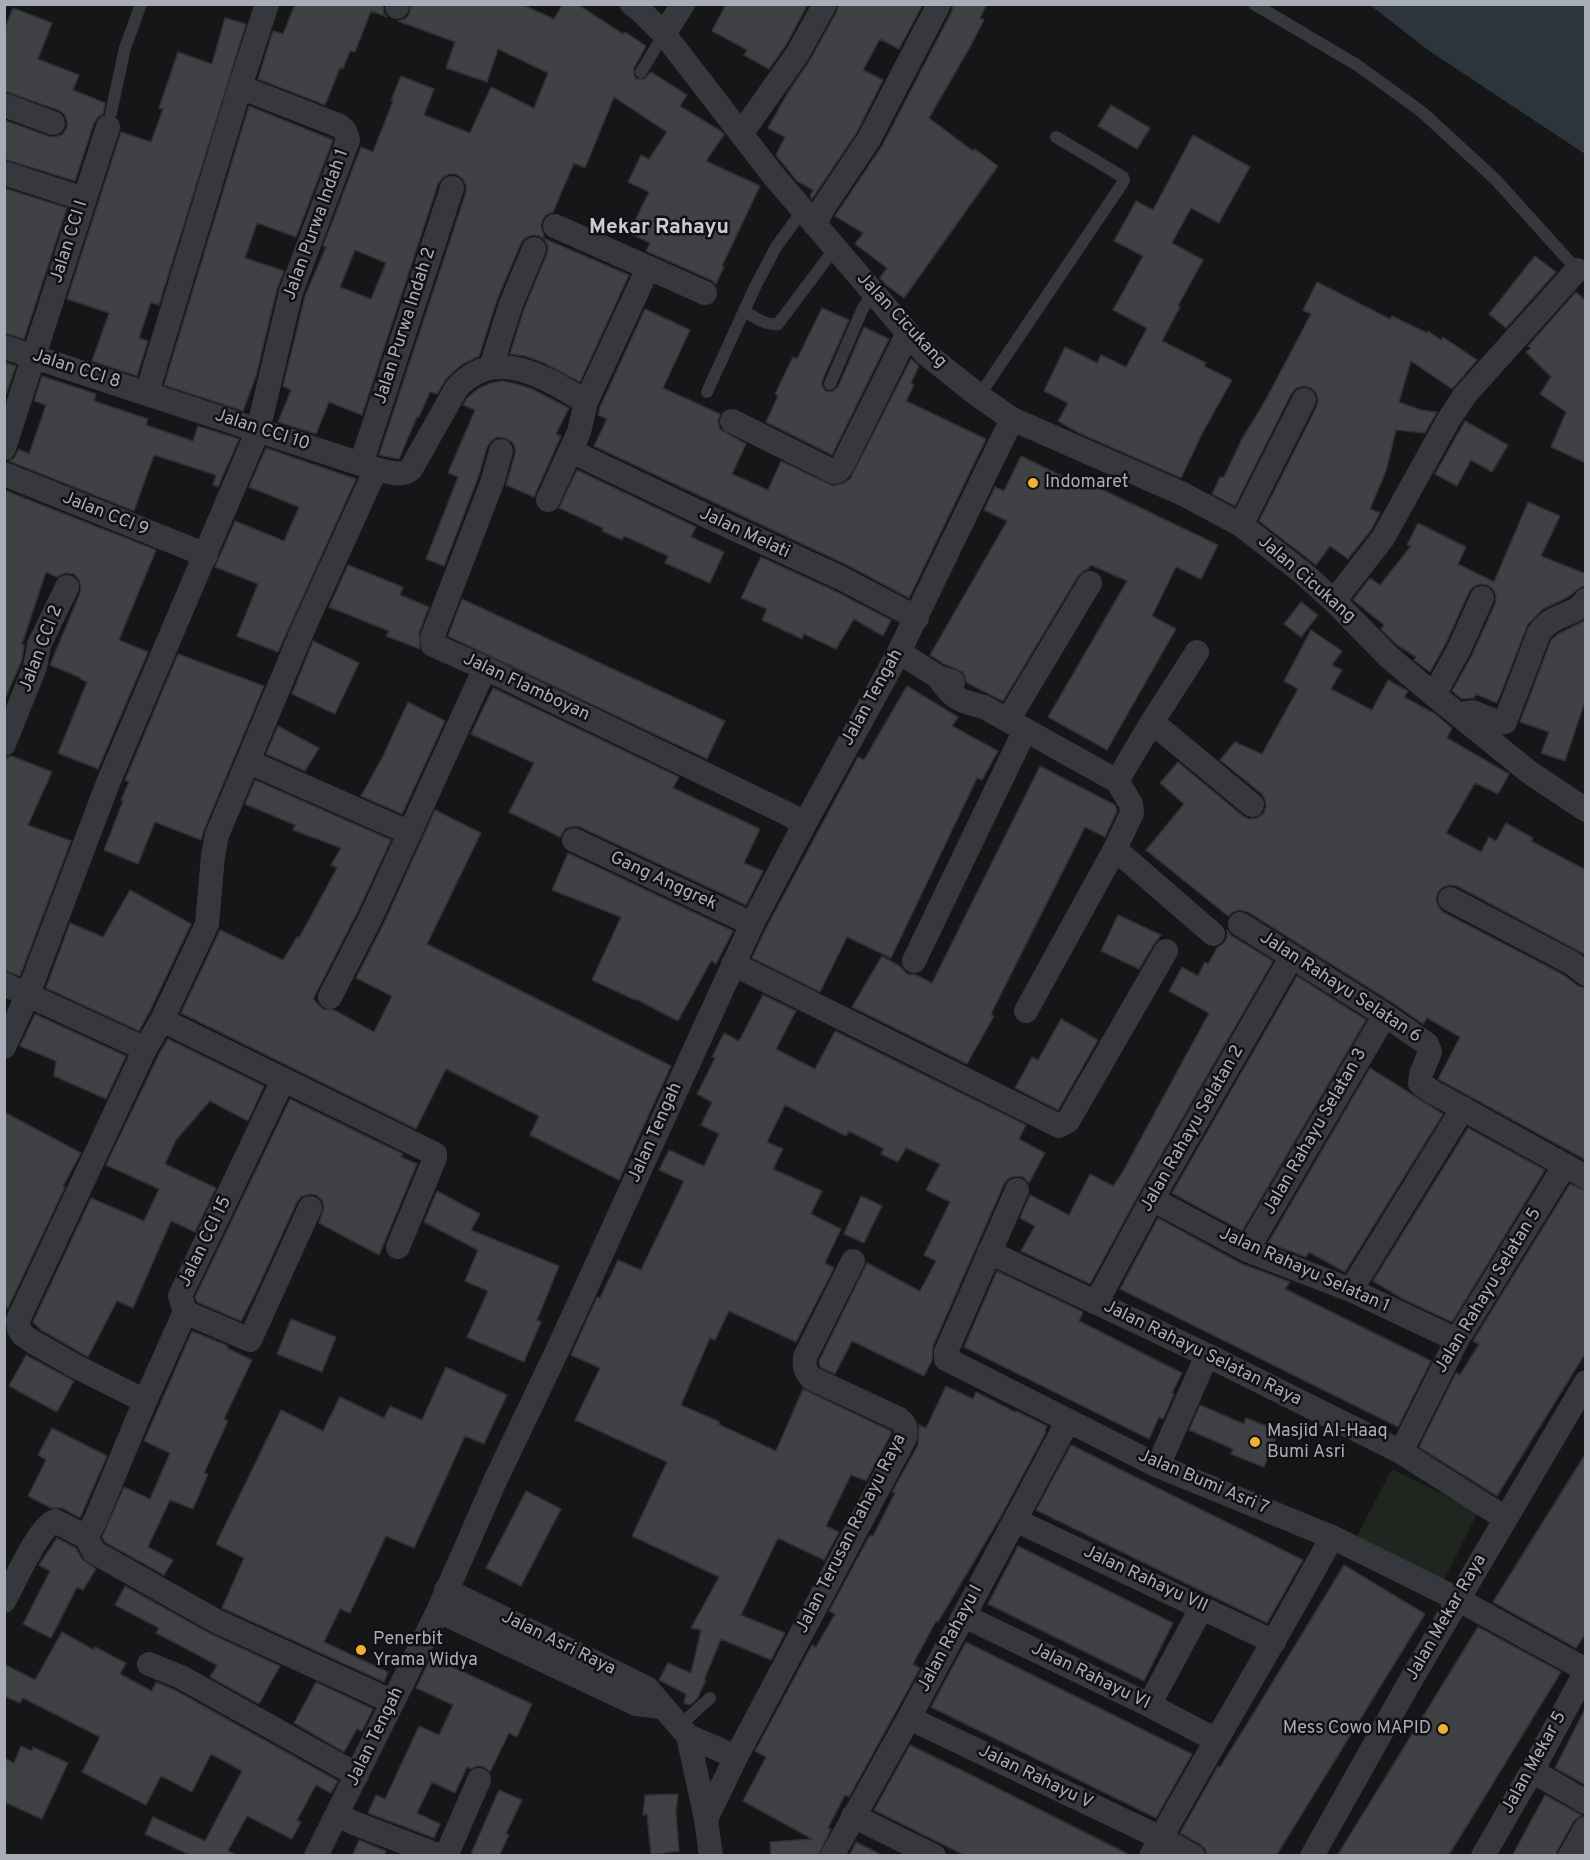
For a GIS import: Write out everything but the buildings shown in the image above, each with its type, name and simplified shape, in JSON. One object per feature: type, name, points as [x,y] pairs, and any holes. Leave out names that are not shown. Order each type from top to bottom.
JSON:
[{"type":"street","points":[[147,393],[267,4]]},
{"type":"street","name":"Jalan Cicukang","points":[[632,4],[664,34],[809,218],[925,353],[979,396],[1012,418],[1184,494],[1241,525],[1295,566],[1335,601],[1389,657],[1434,695],[1529,772],[1586,810]]},
{"type":"street","points":[[664,34],[683,4]]},
{"type":"street","points":[[741,134],[798,53],[825,4]]},
{"type":"street","points":[[809,218],[823,208],[869,139],[939,4]]},
{"type":"street","name":"Jalan Purwa Indah 1","points":[[240,87],[340,126],[345,130],[348,140],[291,292],[258,430]]},
{"type":"street","points":[[4,105],[53,123]]},
{"type":"street","name":"Jalan CCI I","points":[[4,448],[109,120]]},
{"type":"street","points":[[4,173],[84,199]]},
{"type":"street","name":"Jalan Purwa Indah 2","points":[[11,1317],[145,1049],[162,1020],[207,924],[217,835],[249,762],[368,466],[452,188]]},
{"type":"street","points":[[555,226],[705,293]]},
{"type":"street","points":[[492,367],[512,304],[534,249]]},
{"type":"street","points":[[548,500],[579,432],[586,402],[648,268]]},
{"type":"street","points":[[1335,601],[1383,538],[1449,419],[1465,395],[1581,274]]},
{"type":"street","points":[[732,421],[834,472],[837,471],[842,466],[908,333]]},
{"type":"street","name":"Jalan CCI 8","points":[[4,347],[147,393]]},
{"type":"street","points":[[368,466],[399,474],[408,472],[456,389],[464,379],[475,372],[492,367],[520,368],[558,385],[586,402]]},
{"type":"street","name":"Jalan CCI 10","points":[[147,393],[368,466]]},
{"type":"street","points":[[1241,525],[1304,400]]},
{"type":"street","name":"Jalan Tengah","points":[[316,1856],[442,1600],[752,924],[917,618],[1012,418]]},
{"type":"street","points":[[4,1047],[28,994],[100,805],[258,430]]},
{"type":"street","name":"Jalan Flamboyan","points":[[501,451],[492,483],[432,638],[433,645],[790,815],[804,825]]},
{"type":"street","name":"Jalan Melati","points":[[571,451],[841,578],[917,618]]},
{"type":"street","name":"Jalan CCI 9","points":[[4,474],[206,555]]},
{"type":"street","points":[[914,961],[1017,725],[1090,583]]},
{"type":"street","name":"Jalan CCI 2","points":[[4,744],[35,667],[39,645],[67,587]]},
{"type":"street","points":[[1434,695],[1459,649],[1482,598]]},
{"type":"street","points":[[1459,715],[1472,712],[1500,723],[1505,722],[1539,633],[1550,620],[1578,608],[1586,600]]},
{"type":"street","points":[[1117,781],[1197,651]]},
{"type":"street","points":[[899,652],[938,677],[957,683],[973,693],[984,707],[1117,781],[1131,804],[1132,813],[1115,849],[1026,1011]]},
{"type":"street","points":[[330,997],[371,917],[485,668]]},
{"type":"street","points":[[1152,722],[1252,805]]},
{"type":"street","points":[[249,762],[410,833]]},
{"type":"street","name":"Gang Anggrek","points":[[574,840],[752,924]]},
{"type":"street","points":[[1115,849],[1214,934]]},
{"type":"street","points":[[1450,899],[1572,963],[1586,974]]},
{"type":"street","name":"Jalan Rahayu Selatan 6","points":[[1240,924],[1427,1044],[1430,1052],[1421,1074],[1420,1083],[1575,1171]]},
{"type":"street","points":[[733,964],[1059,1126],[1068,1121],[1166,951]]},
{"type":"street","name":"Jalan Rahayu Selatan 2","points":[[1096,1303],[1152,1199],[1292,956]]},
{"type":"street","points":[[4,984],[145,1049]]},
{"type":"street","name":"Jalan Rahayu Selatan 3","points":[[1247,1250],[1385,1015]]},
{"type":"street","points":[[162,1020],[435,1154],[398,1247]]},
{"type":"street","name":"Jalan CCI 15","points":[[86,1537],[185,1312],[180,1296],[283,1080]]},
{"type":"street","points":[[1351,1290],[1463,1108]]},
{"type":"street","name":"Jalan Rahayu Selatan 5","points":[[1401,1452],[1457,1340],[1575,1171]]},
{"type":"street","points":[[989,1252],[1017,1190]]},
{"type":"street","name":"Jalan Rahayu Selatan 1","points":[[1152,1199],[1247,1250],[1351,1290],[1457,1340]]},
{"type":"street","points":[[185,1312],[250,1340],[310,1208]]},
{"type":"street","name":"Jalan Rahayu Selatan Raya","points":[[989,1252],[1207,1355],[1401,1452],[1504,1518]]},
{"type":"street","name":"Jalan Bumi Asri 7","points":[[989,1252],[946,1352],[946,1359],[951,1363],[1158,1466],[1332,1537],[1457,1599],[1586,1670]]},
{"type":"street","name":"Jalan Terusan Rahayu Raya","points":[[706,1819],[736,1757],[905,1438],[905,1423],[811,1378],[804,1367],[805,1357],[853,1261]]},
{"type":"street","points":[[11,1317],[23,1335],[33,1342],[145,1401]]},
{"type":"street","points":[[1158,1466],[1207,1355]]},
{"type":"street","name":"Jalan Mekar Raya","points":[[1312,1856],[1457,1599],[1586,1382]]},
{"type":"street","name":"Jalan Rahayu I","points":[[832,1856],[909,1718],[1068,1421]]},
{"type":"street","name":"Jalan Rahayu VII","points":[[1015,1520],[1274,1642]]},
{"type":"street","points":[[4,1601],[37,1540],[45,1528],[55,1521],[86,1537],[94,1552],[216,1621],[393,1702]]},
{"type":"street","points":[[1156,1847],[1332,1537]]},
{"type":"street","name":"Jalan Asri Raya","points":[[442,1600],[647,1688],[684,1731],[706,1819],[711,1856]]},
{"type":"street","points":[[1149,1705],[1202,1607]]},
{"type":"street","name":"Jalan Rahayu VI","points":[[964,1616],[1149,1705],[1216,1740]]},
{"type":"street","points":[[149,1664],[181,1677],[357,1775]]},
{"type":"street","name":"Jalan Mekar 5","points":[[1483,1856],[1586,1670]]},
{"type":"street","name":"Jalan Rahayu V","points":[[909,1718],[1156,1847],[1193,1856]]},
{"type":"street","points":[[684,1731],[736,1757]]},
{"type":"street","points":[[1532,1771],[1586,1802]]},
{"type":"street","points":[[446,1856],[479,1780]]},
{"type":"street","points":[[337,1815],[440,1856]]},
{"type":"street","points":[[853,1816],[934,1856]]},
{"type":"street","points":[[1570,1856],[1586,1828]]},
{"type":"lane","points":[[109,120],[124,48],[141,4]]},
{"type":"lane","points":[[1254,4],[1358,65],[1422,112],[1495,179],[1581,274]]},
{"type":"lane","points":[[641,72],[664,34]]},
{"type":"lane","points":[[979,396],[1124,181],[1123,177],[1056,137]]},
{"type":"lane","points":[[706,392],[755,287],[777,247],[809,218]]},
{"type":"lane","points":[[744,312],[772,325],[778,324],[835,248]]},
{"type":"lane","points":[[830,384],[863,308],[873,292]]},
{"type":"lane","points":[[684,1731],[710,1698]]},
{"type":"shaded area","points":[[1370,5],[1585,5],[1585,154],[1428,50]]},
{"type":"shaded area","points":[[1392,1469],[1478,1512],[1442,1584],[1355,1540]]},
{"type":"place","name":"Indomaret","points":[[1033,483]]},
{"type":"place","name":"Masjid Al-Haaq Bumi Asri","points":[[1255,1442]]},
{"type":"place","name":"Penerbit Yrama Widya","points":[[361,1650]]},
{"type":"place","name":"Mess Cowo MAPID","points":[[1443,1729]]},
{"type":"district","name":"Mekar Rahayu","points":[[659,229]]}]
